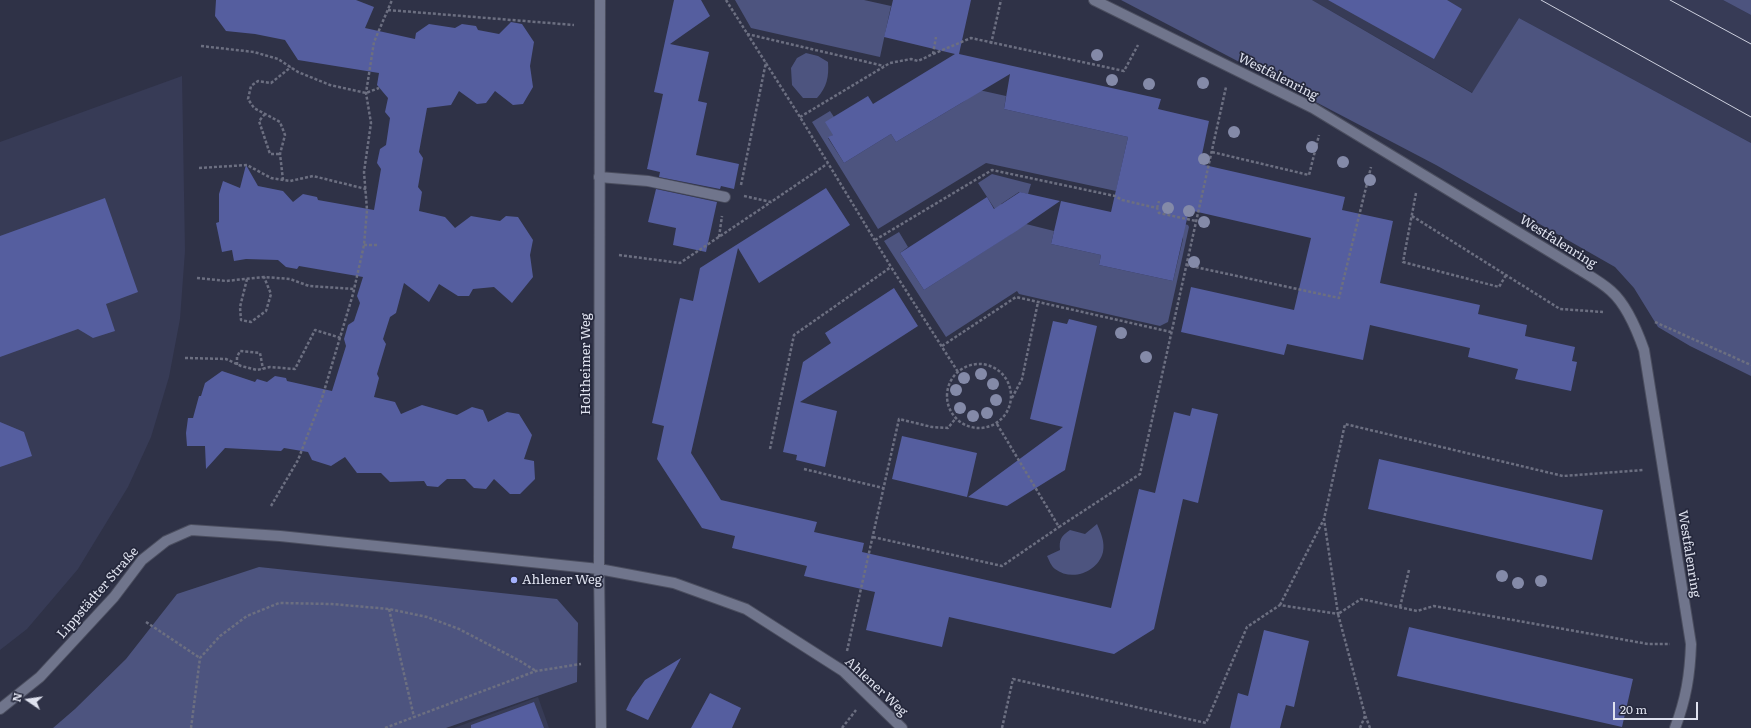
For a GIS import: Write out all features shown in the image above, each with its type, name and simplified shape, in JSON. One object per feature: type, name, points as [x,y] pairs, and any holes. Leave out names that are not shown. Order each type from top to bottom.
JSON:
[{"type":"street","name":"Holtheimer Weg","points":[[600,0],[599,569],[601,728]]},
{"type":"street","name":"Westfalenring","points":[[1094,0],[1325,115],[1577,268],[1611,291],[1628,314],[1638,331],[1644,350],[1691,644],[1690,670],[1684,704],[1675,728]]},
{"type":"street","points":[[599,177],[648,181],[724,197]]},
{"type":"street","name":"Lippstädter Straße","points":[[0,709],[40,677],[114,597],[142,560],[166,541],[190,530],[280,536]]},
{"type":"street","name":"Ahlener Weg","points":[[280,536],[599,569],[674,583],[746,609],[843,671],[902,728]]},
{"type":"path","points":[[271,506],[298,460],[324,398],[354,289],[364,245],[367,210],[364,172],[371,123],[366,93],[374,42],[392,0]]},
{"type":"path","points":[[726,0],[800,117],[827,164],[891,267],[958,372]]},
{"type":"path","points":[[991,44],[1001,0]]},
{"type":"path","points":[[388,10],[574,25]]},
{"type":"path","points":[[800,117],[890,64],[911,60],[918,61],[971,38],[991,44],[1124,71],[1148,26]]},
{"type":"path","points":[[747,34],[885,67]]},
{"type":"path","points":[[933,54],[936,37]]},
{"type":"path","points":[[200,46],[254,52],[278,59],[298,72],[330,84],[366,93],[379,88]]},
{"type":"path","points":[[739,195],[766,62]]},
{"type":"path","points":[[282,180],[280,154],[285,135],[280,122],[254,108],[248,99],[251,86],[258,81],[271,82],[291,67]]},
{"type":"path","points":[[873,537],[1002,566],[1059,526],[1140,474],[1230,67]]},
{"type":"path","points":[[265,114],[259,121],[270,154],[280,154]]},
{"type":"path","points":[[1212,152],[1309,175],[1325,115]]},
{"type":"path","points":[[1186,265],[1339,298],[1376,146]]},
{"type":"path","points":[[599,252],[680,263],[827,164]]},
{"type":"path","points":[[199,168],[248,165],[271,178],[290,181],[313,176],[366,189]]},
{"type":"path","points":[[875,240],[992,170],[1100,192],[1115,196],[1122,200],[1157,208]]},
{"type":"path","points":[[1420,172],[1403,262],[1499,287],[1506,275]]},
{"type":"path","points":[[724,197],[739,195],[771,202]]},
{"type":"path","points":[[1159,201],[1157,208],[1159,213],[1196,222]]},
{"type":"path","points":[[1412,216],[1560,309],[1628,314],[1660,324],[1751,365]]},
{"type":"path","points":[[364,245],[377,245]]},
{"type":"path","points":[[770,449],[794,335],[891,267]]},
{"type":"path","points":[[197,278],[226,281],[264,277],[290,279],[309,286],[354,289]]},
{"type":"path","points":[[247,279],[240,307],[241,320],[251,322],[266,311],[271,294],[264,277]]},
{"type":"path","points":[[942,346],[1016,297],[1171,332]]},
{"type":"path","points":[[1012,398],[1009,383],[1005,377],[1000,371],[987,364],[972,365],[958,372],[950,382],[947,394],[949,407],[956,418],[968,427],[983,429],[997,424],[1008,413],[1012,398],[1022,379],[1038,302]]},
{"type":"path","points":[[185,358],[226,359],[257,370],[270,367],[295,369],[315,330],[341,338]]},
{"type":"path","points":[[237,364],[237,357],[240,351],[252,351],[260,353],[263,369]]},
{"type":"path","points":[[843,671],[899,419],[932,427],[948,428],[956,418]]},
{"type":"path","points":[[997,424],[1059,526]]},
{"type":"path","points":[[1002,728],[1013,679],[1206,723],[1247,628],[1280,605],[1324,519],[1345,424],[1563,476],[1662,468]]},
{"type":"path","points":[[804,468],[883,488]]},
{"type":"path","points":[[1324,519],[1338,614],[1370,728]]},
{"type":"path","points":[[1400,607],[1409,570]]},
{"type":"path","points":[[1280,605],[1338,614],[1361,599],[1417,611],[1434,606],[1648,644],[1691,644]]},
{"type":"path","points":[[191,728],[200,658],[220,636],[247,616],[279,603],[332,604],[389,609],[427,617],[459,629],[536,671]]},
{"type":"path","points":[[389,609],[414,717]]},
{"type":"path","points":[[146,622],[200,658]]},
{"type":"path","points":[[385,728],[536,671],[584,664]]},
{"type":"path","points":[[1360,728],[1366,715]]},
{"type":"shaded area","points":[[735,0],[864,0],[891,6],[880,57],[751,28]]},
{"type":"shaded area","points":[[1121,0],[1312,0],[1472,93],[1519,18],[1751,143],[1751,376],[1690,346],[1658,327],[1634,288],[1615,267],[1436,165]]},
{"type":"shaded area","points":[[1312,0],[1723,0],[1751,15],[1751,143],[1519,18],[1473,93]]},
{"type":"shaded area","points":[[1723,0],[1751,0],[1751,15]]},
{"type":"shaded area","points":[[806,53],[818,56],[828,62],[827,82],[817,98],[803,98],[792,85],[791,68],[797,58]]},
{"type":"shaded area","points":[[182,76],[185,251],[180,319],[169,377],[151,437],[128,487],[78,569],[27,629],[0,650],[0,142]]},
{"type":"shaded area","points":[[979,90],[1006,96],[1004,109],[1128,137],[1116,191],[986,163],[878,229],[812,122],[830,111],[834,117],[833,135],[828,138],[844,163],[891,134],[896,142],[963,102]]},
{"type":"shaded area","points":[[992,174],[1031,184],[1028,194],[1019,192],[1001,204],[1017,230],[1026,224],[1054,231],[1051,244],[1101,255],[1099,265],[1173,281],[1183,239],[1177,222],[1188,225],[1189,227],[1168,322],[1160,326],[1019,294],[1017,291],[946,337],[884,241],[899,232],[908,247],[900,253],[924,290],[1011,234],[978,183]]},
{"type":"shaded area","points":[[1097,524],[1102,538],[1103,552],[1096,565],[1084,573],[1076,575],[1062,573],[1055,569],[1047,556],[1060,550],[1060,541],[1064,534],[1070,530],[1085,534]]},
{"type":"shaded area","points":[[259,567],[557,599],[578,623],[577,682],[446,728],[53,728],[75,709],[126,659],[177,594]]},
{"type":"shaded area","points":[[538,697],[549,728],[454,728]]},
{"type":"building","points":[[216,0],[356,0],[374,7],[365,28],[415,39],[416,33],[429,24],[455,28],[462,24],[476,26],[478,30],[499,34],[511,22],[522,24],[534,42],[530,66],[533,87],[523,104],[513,105],[495,91],[486,103],[477,104],[459,91],[451,105],[427,108],[419,152],[423,158],[418,187],[422,192],[419,211],[445,217],[455,228],[471,216],[500,221],[506,216],[518,217],[533,240],[530,255],[533,277],[512,303],[494,287],[473,289],[469,296],[458,296],[439,284],[429,302],[404,283],[396,313],[390,317],[383,339],[386,344],[377,374],[379,378],[374,397],[395,402],[401,414],[422,405],[457,415],[472,407],[483,410],[488,422],[507,412],[519,414],[532,435],[524,459],[534,461],[535,479],[520,494],[510,494],[494,479],[486,489],[474,488],[465,479],[447,479],[438,487],[427,486],[424,481],[390,482],[381,473],[357,473],[345,457],[331,466],[312,460],[308,452],[284,448],[281,451],[225,448],[206,469],[205,446],[187,446],[186,433],[188,418],[193,418],[199,396],[201,396],[205,383],[222,371],[255,382],[257,379],[267,382],[275,376],[286,378],[287,381],[332,391],[346,346],[344,339],[348,325],[354,321],[360,303],[357,296],[363,277],[299,266],[297,269],[286,267],[278,260],[246,259],[234,261],[232,250],[222,252],[216,223],[219,222],[219,194],[223,181],[240,188],[246,165],[258,186],[283,191],[293,202],[303,194],[317,197],[318,200],[374,210],[381,169],[377,163],[380,149],[386,145],[390,118],[385,112],[388,98],[377,85],[379,73],[298,60],[285,40],[255,34],[226,31],[215,16]]},
{"type":"building","points":[[674,0],[701,0],[710,16],[670,44],[709,52],[698,101],[707,103],[696,155],[739,164],[734,189],[721,186],[720,189],[659,177],[660,172],[647,169],[663,94],[654,92]]},
{"type":"building","points":[[893,0],[971,0],[959,54],[1161,99],[1158,109],[1209,121],[1200,164],[1345,197],[1342,210],[1393,221],[1380,283],[1480,305],[1478,314],[1527,325],[1525,336],[1575,347],[1572,361],[1577,362],[1571,391],[1515,379],[1518,369],[1468,357],[1470,348],[1370,325],[1363,360],[1287,344],[1284,355],[1181,332],[1191,287],[1294,310],[1311,238],[1189,210],[1173,281],[1099,265],[1101,255],[1051,244],[1061,201],[1111,212],[1128,137],[1004,109],[1010,74],[896,142],[891,134],[844,163],[828,137],[833,135],[825,122],[868,96],[873,104],[955,54],[884,37]]},
{"type":"building","points":[[1328,0],[1447,0],[1462,9],[1434,59]]},
{"type":"building","points":[[826,188],[850,225],[759,283],[738,248],[691,453],[721,500],[817,522],[814,532],[864,543],[862,552],[1111,608],[1139,489],[1155,493],[1174,412],[1190,416],[1192,408],[1218,414],[1198,503],[1183,499],[1154,629],[1114,654],[949,617],[942,647],[866,630],[875,592],[804,576],[807,566],[732,548],[735,536],[702,528],[657,459],[664,426],[652,423],[680,298],[693,301],[700,268]]},
{"type":"building","points":[[656,189],[717,202],[706,252],[673,245],[676,228],[648,222]]},
{"type":"building","points":[[1020,192],[1060,201],[1018,230],[924,290],[900,253],[987,197],[994,209]]},
{"type":"building","points":[[105,198],[138,292],[106,304],[115,331],[93,338],[78,329],[0,357],[0,236]]},
{"type":"building","points":[[894,288],[918,326],[800,402],[837,411],[825,467],[796,460],[797,455],[783,452],[803,362],[831,343],[825,333]]},
{"type":"building","points":[[1069,319],[1097,326],[1065,470],[1007,506],[968,497],[1063,427],[1030,419],[1053,321],[1067,324]]},
{"type":"building","points":[[0,422],[24,432],[32,456],[0,467]]},
{"type":"building","points":[[902,436],[977,453],[967,497],[892,479]]},
{"type":"building","points":[[1379,459],[1603,510],[1592,560],[1368,509]]},
{"type":"building","points":[[1409,627],[1633,679],[1622,727],[1397,676]]},
{"type":"building","points":[[1264,630],[1309,641],[1294,707],[1286,705],[1280,728],[1230,728],[1238,693],[1248,696]]},
{"type":"building","points":[[681,658],[648,720],[626,710],[632,698],[645,680]]},
{"type":"building","points":[[710,693],[741,708],[732,728],[691,728]]},
{"type":"building","points":[[534,702],[544,728],[471,728],[471,725]]},
{"type":"tram line","points":[[1541,0],[1751,117]]},
{"type":"tram line","points":[[1670,0],[1751,44]]},
{"type":"place","name":"Ahlener Weg","points":[[514,580]]}]
